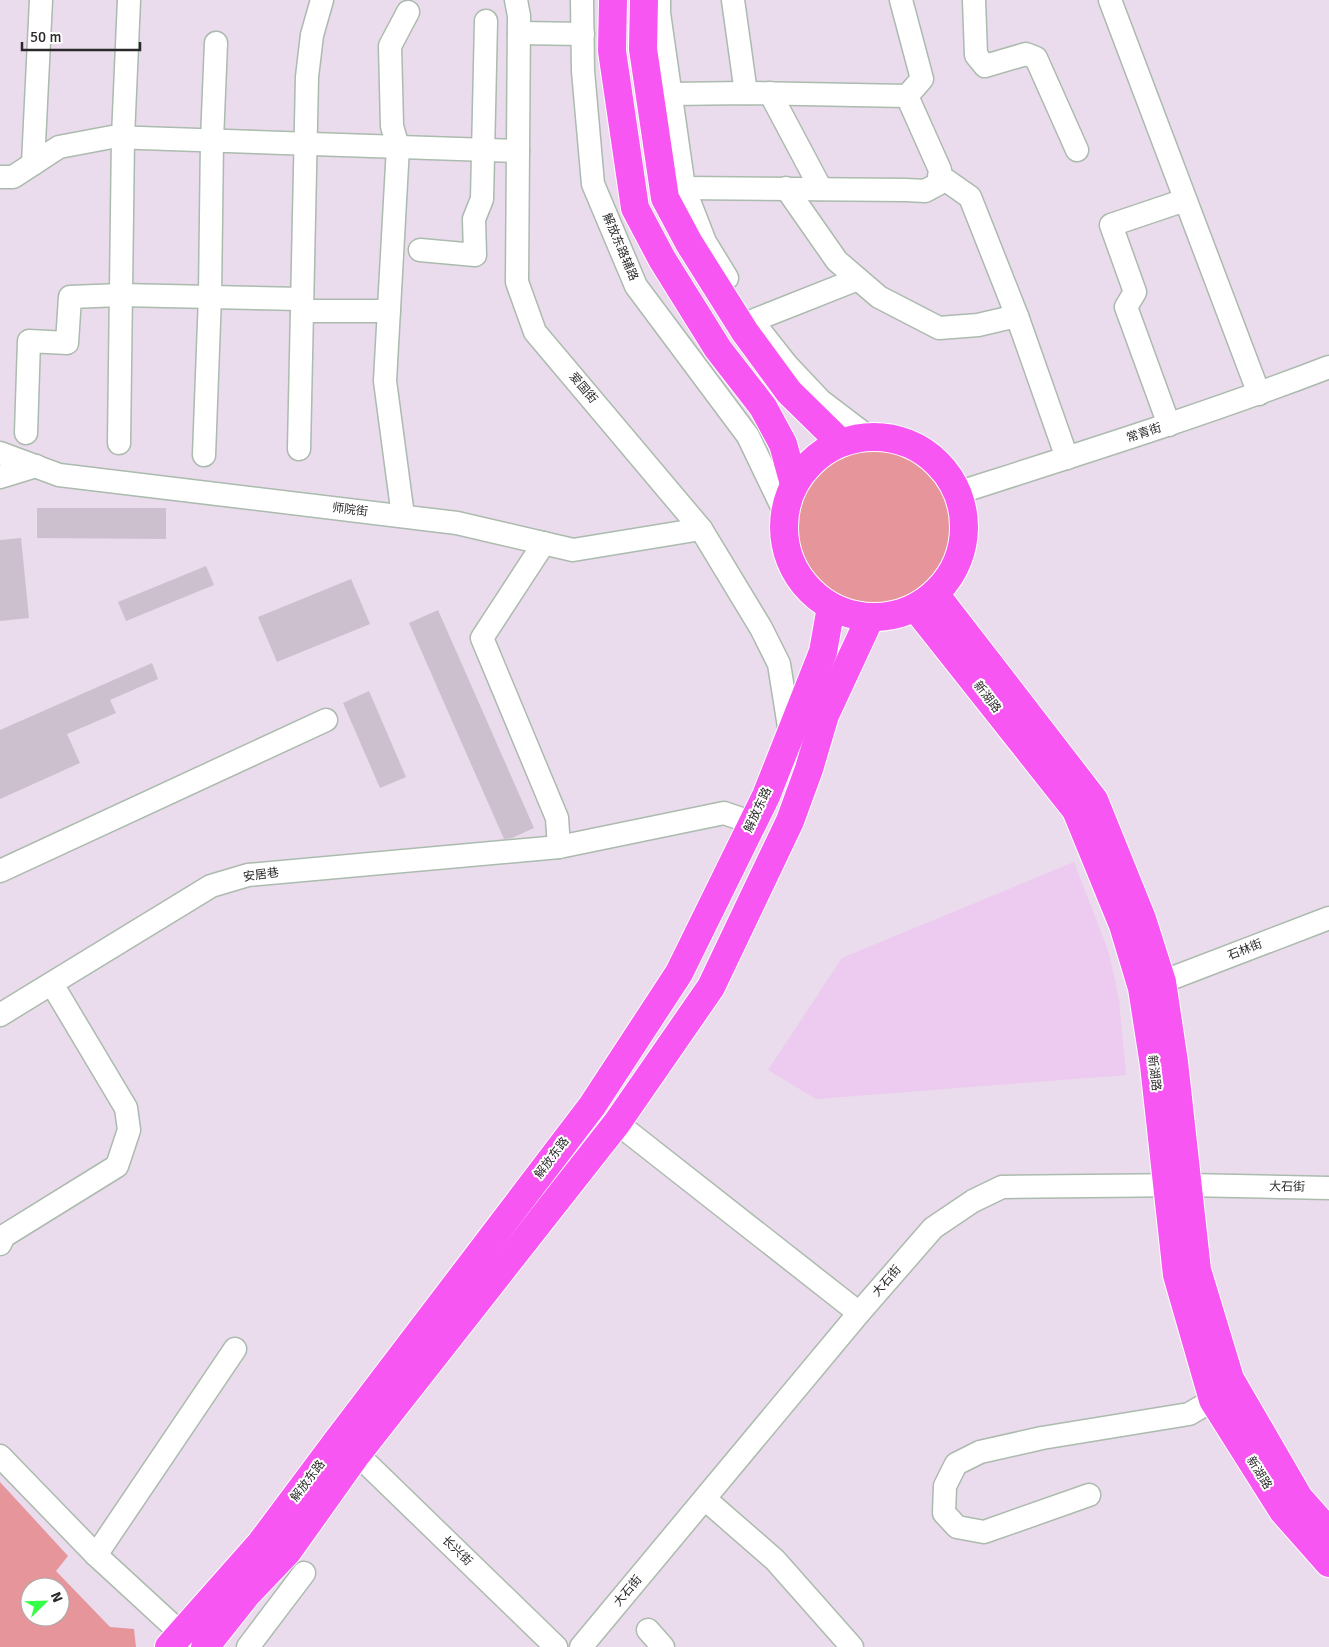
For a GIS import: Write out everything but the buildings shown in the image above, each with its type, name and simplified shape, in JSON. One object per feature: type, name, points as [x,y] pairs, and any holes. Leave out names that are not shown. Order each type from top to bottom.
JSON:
[{"type":"main road","points":[[612,0],[612,51],[635,208],[662,259],[718,349],[764,407],[784,444],[794,484]]},
{"type":"main road","points":[[644,0],[643,49],[665,198],[689,243],[744,332],[789,392],[840,442]]},
{"type":"main road","points":[[867,436],[896,439],[922,450],[943,468],[958,493],[964,519],[962,547],[953,572],[926,601],[894,616],[870,618],[850,615],[831,607],[808,590],[792,566],[784,539],[784,511],[794,484],[803,469],[816,457],[840,442],[867,436]]},
{"type":"main road","name":"新湖路","points":[[926,601],[1076,810],[1123,925],[1152,985],[1174,1062],[1177,1185],[1197,1270],[1221,1389],[1283,1511],[1329,1563]]},
{"type":"main road","name":"解放东路","points":[[182,1643],[261,1543],[592,1106],[679,972],[769,789],[823,652],[831,607]]},
{"type":"main road","name":"解放东路","points":[[205,1647],[247,1594],[288,1551],[357,1454],[617,1123],[711,987],[790,821],[809,769],[825,715],[870,618]]},
{"type":"main road","name":"新湖路","points":[[1221,1389],[1299,1498],[1329,1532]]},
{"type":"street","points":[[33,164],[41,0]]},
{"type":"street","points":[[119,443],[124,137],[129,0]]},
{"type":"street","points":[[299,449],[307,78],[312,35],[322,0]]},
{"type":"street","name":"爱国街","points":[[516,0],[519,16],[517,282],[535,332],[701,529],[761,628],[779,664],[790,733]]},
{"type":"street","name":"解放东路辅路","points":[[582,0],[583,71],[593,184],[636,286],[748,436],[784,511]]},
{"type":"street","points":[[659,0],[659,13],[684,188],[705,242],[752,321],[787,365],[821,401],[867,436]]},
{"type":"street","points":[[733,0],[746,93]]},
{"type":"street","points":[[670,94],[746,93],[907,96],[922,79],[901,0]]},
{"type":"street","points":[[974,0],[976,55],[985,66],[1026,54],[1036,58],[1077,150]]},
{"type":"street","points":[[1110,0],[1258,394]]},
{"type":"street","points":[[402,516],[385,381],[398,146],[392,126],[390,46],[408,12]]},
{"type":"street","points":[[420,250],[475,255],[474,218],[482,199],[486,21]]},
{"type":"street","points":[[519,33],[582,34]]},
{"type":"street","points":[[204,456],[216,43]]},
{"type":"street","points":[[770,94],[821,189]]},
{"type":"street","points":[[684,188],[925,191],[938,184],[940,170],[907,96]]},
{"type":"street","points":[[0,176],[13,177],[59,147],[112,137],[518,151]]},
{"type":"street","points":[[940,176],[970,197],[1017,316],[1067,458]]},
{"type":"street","points":[[786,188],[837,261],[879,297],[940,328],[978,325],[1017,316]]},
{"type":"street","points":[[1169,426],[1126,307],[1135,292],[1111,225],[1185,200]]},
{"type":"street","points":[[752,321],[858,279]]},
{"type":"street","points":[[26,433],[29,341],[67,343],[70,297],[121,295],[210,296],[389,311]]},
{"type":"street","name":"常青街","points":[[958,493],[1169,426],[1329,367]]},
{"type":"street","name":"师院街","points":[[0,453],[59,475],[457,522],[573,550],[701,529]]},
{"type":"street","points":[[0,477],[36,466]]},
{"type":"street","points":[[544,543],[482,638],[557,818],[560,847]]},
{"type":"street","points":[[0,871],[326,720]]},
{"type":"street","name":"安居巷","points":[[0,1015],[211,886],[248,875],[560,847],[724,813],[753,823]]},
{"type":"street","name":"石林街","points":[[1152,985],[1329,918]]},
{"type":"street","points":[[0,1244],[4,1236],[117,1166],[129,1130],[126,1108],[52,984]]},
{"type":"street","points":[[617,1123],[859,1313]]},
{"type":"street","name":"大石街","points":[[581,1647],[859,1313],[933,1228],[973,1201],[1002,1187],[1177,1185],[1329,1188]]},
{"type":"street","points":[[96,1555],[235,1349]]},
{"type":"street","points":[[1089,1495],[984,1532],[957,1527],[944,1513],[945,1486],[956,1464],[980,1452],[1042,1438],[1189,1414],[1221,1389]]},
{"type":"street","name":"长兴街","points":[[357,1454],[556,1647]]},
{"type":"street","points":[[0,1456],[182,1643]]},
{"type":"street","points":[[704,1499],[775,1560],[852,1647]]},
{"type":"street","points":[[248,1647],[304,1573]]},
{"type":"street","points":[[247,1594],[272,1616]]},
{"type":"street","points":[[648,1630],[663,1647]]},
{"type":"shaded area","points":[[865,437],[883,437],[917,447],[938,463],[954,484],[962,509],[964,527],[962,545],[954,570],[938,591],[917,607],[909,610],[883,617],[865,617],[831,607],[804,584],[794,570],[788,553],[784,536],[784,518],[794,484],[817,457],[831,447],[848,441]]},
{"type":"shaded area","points":[[1074,862],[1109,953],[1119,1000],[1126,1075],[816,1099],[768,1070],[842,958]]},
{"type":"shaded area","points":[[0,1482],[68,1556],[56,1571],[62,1577],[20,1577],[20,1627],[70,1627],[70,1586],[110,1627],[134,1629],[136,1647],[0,1647]]}]
